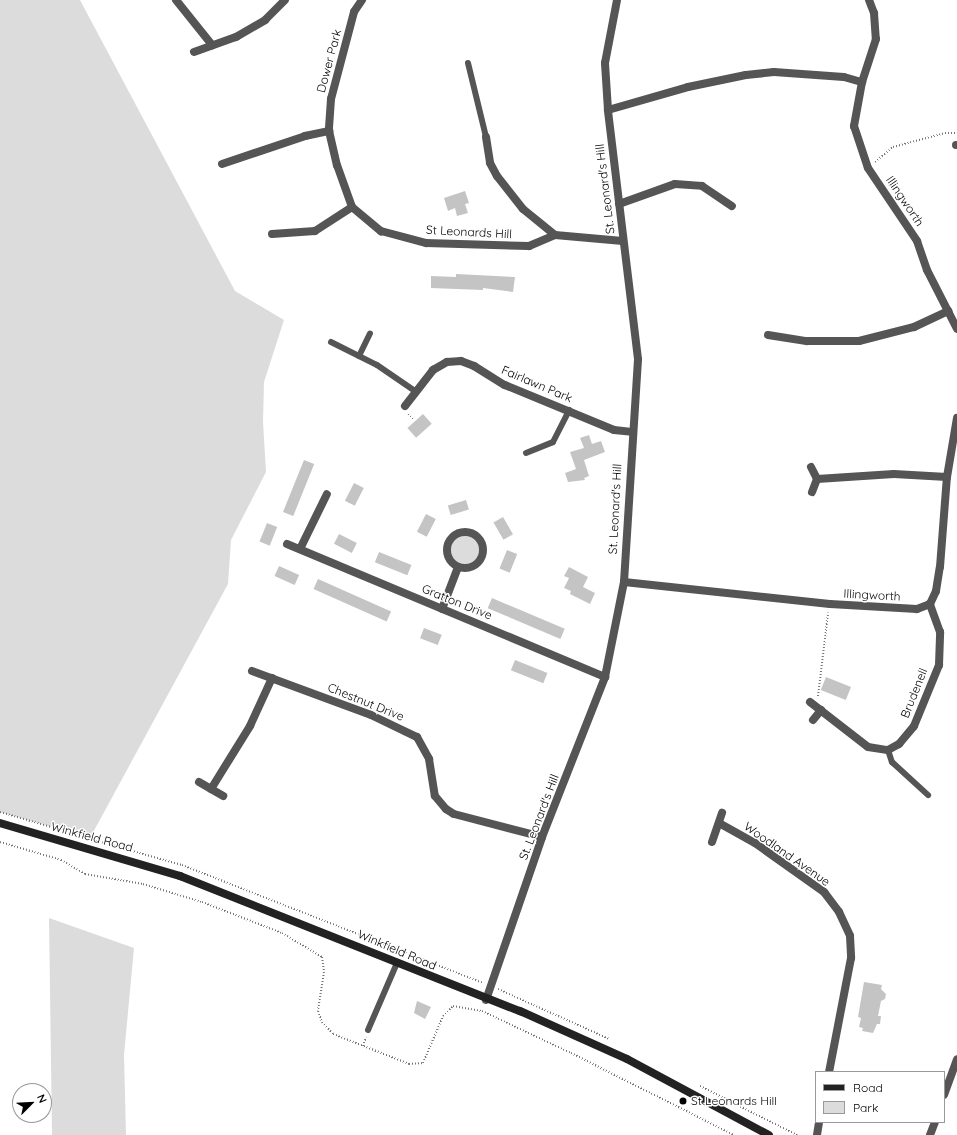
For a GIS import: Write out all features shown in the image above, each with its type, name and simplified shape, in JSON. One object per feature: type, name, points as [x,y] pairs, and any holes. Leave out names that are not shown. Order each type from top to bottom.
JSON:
[{"type":"main road","name":"Winkfield Road","points":[[0,823],[173,873],[486,1000],[520,1011],[627,1059],[769,1135]]},
{"type":"street","points":[[176,0],[212,45]]},
{"type":"street","points":[[194,52],[236,37],[265,20],[286,0]]},
{"type":"street","name":"Dower Park","points":[[329,131],[331,99],[354,12],[362,0]]},
{"type":"street","name":"St. Leonard's Hill","points":[[486,1000],[542,837],[605,677],[624,582],[632,432],[638,359],[608,110],[605,63],[617,0]]},
{"type":"street","name":"Illingworth","points":[[869,0],[874,13],[876,38],[862,82],[854,126],[868,168],[917,241],[927,270],[957,329]]},
{"type":"street","points":[[608,110],[688,87],[746,75],[774,72],[844,77],[862,82]]},
{"type":"street","points":[[222,164],[305,136],[329,131],[337,165],[352,208],[315,231],[272,234]]},
{"type":"street","points":[[486,137],[490,163],[497,176],[523,209],[555,235]]},
{"type":"street","points":[[619,204],[675,184],[702,186],[732,206]]},
{"type":"street","name":"St Leonards Hill","points":[[352,208],[381,231],[426,243],[529,246],[555,235],[623,241]]},
{"type":"street","points":[[768,335],[807,341],[859,341],[914,326],[949,311]]},
{"type":"street","name":"Fairlawn Park","points":[[406,409],[415,391],[439,366],[447,362],[462,361],[474,366],[505,385],[569,410],[614,430],[632,432]]},
{"type":"street","points":[[930,604],[936,591],[940,567],[947,477],[957,418]]},
{"type":"street","points":[[811,467],[817,479],[812,492]]},
{"type":"street","points":[[817,479],[894,474],[947,477]]},
{"type":"street","points":[[300,549],[327,494]]},
{"type":"street","points":[[457,533],[474,534],[482,544],[482,556],[476,566],[458,568],[453,564],[447,554],[448,542],[457,533]]},
{"type":"street","name":"Gratton Drive","points":[[287,544],[605,677]]},
{"type":"street","points":[[442,609],[458,568]]},
{"type":"street","name":"Illingworth","points":[[624,582],[830,604],[917,610],[930,604]]},
{"type":"street","name":"Brudenell","points":[[888,750],[898,744],[914,726],[939,666],[940,632],[930,604]]},
{"type":"street","name":"Chestnut Drive","points":[[252,671],[371,715],[416,737],[429,758],[435,796],[446,809],[454,814],[542,837]]},
{"type":"street","points":[[211,789],[250,726],[272,678]]},
{"type":"street","points":[[813,720],[816,707],[868,747],[888,750]]},
{"type":"street","points":[[199,782],[223,796]]},
{"type":"street","points":[[712,842],[722,813]]},
{"type":"street","name":"Woodland Avenue","points":[[719,823],[755,843],[824,892],[839,912],[850,936],[851,958],[829,1071]]},
{"type":"street","points":[[945,1092],[957,1059]]},
{"type":"street","points":[[817,1135],[819,1123]]},
{"type":"street","points":[[930,1135],[934,1123]]},
{"type":"lane","points":[[468,62],[486,137]]},
{"type":"lane","points":[[359,356],[370,333]]},
{"type":"lane","points":[[331,342],[359,356],[415,391]]},
{"type":"lane","points":[[526,453],[553,442],[569,410]]},
{"type":"lane","points":[[888,750],[892,762],[928,795]]},
{"type":"lane","points":[[368,1030],[397,963]]},
{"type":"path","points":[[868,168],[893,147],[945,133],[957,133]]},
{"type":"path","points":[[406,409],[414,420]]},
{"type":"path","points":[[816,707],[830,604]]},
{"type":"path","points":[[0,842],[61,860],[86,874],[143,884],[202,902],[282,933],[322,957],[324,972],[318,1011],[322,1022],[333,1034],[410,1064],[423,1063],[443,1016],[453,1006],[482,1011],[734,1135]]},
{"type":"green space","points":[[0,0],[80,0],[235,291],[284,320],[264,382],[263,422],[266,472],[231,540],[228,584],[90,838],[0,812]]},
{"type":"green space","points":[[465,536],[471,537],[475,540],[478,544],[478,556],[475,560],[471,563],[465,564],[459,563],[455,560],[452,556],[451,550],[452,544],[455,540],[459,537]]},
{"type":"green space","points":[[49,918],[134,948],[124,1055],[126,1135],[52,1135]]},
{"type":"building","points":[[465,191],[469,203],[465,204],[468,213],[457,216],[455,208],[448,211],[444,198]]},
{"type":"building","points":[[456,274],[515,277],[513,292],[483,288],[483,290],[431,288],[431,276],[456,277]]},
{"type":"building","points":[[423,414],[432,424],[416,438],[407,428]]},
{"type":"building","points":[[589,435],[592,444],[601,441],[605,452],[584,460],[589,476],[584,478],[585,480],[568,482],[565,473],[576,469],[570,452],[584,448],[580,438]]},
{"type":"building","points":[[304,460],[314,464],[293,516],[283,512]]},
{"type":"building","points":[[354,483],[364,488],[355,506],[345,501]]},
{"type":"building","points":[[466,500],[469,510],[451,515],[448,506]]},
{"type":"building","points":[[426,514],[436,519],[427,537],[417,532]]},
{"type":"building","points":[[503,517],[513,534],[503,540],[493,522]]},
{"type":"building","points":[[267,523],[277,527],[270,546],[260,542]]},
{"type":"building","points":[[339,534],[357,543],[352,553],[334,544]]},
{"type":"building","points":[[507,550],[517,554],[510,573],[500,569]]},
{"type":"building","points":[[379,552],[411,565],[407,575],[375,562]]},
{"type":"building","points":[[279,566],[299,575],[295,585],[275,576]]},
{"type":"building","points":[[569,567],[588,577],[583,587],[595,593],[590,604],[570,594],[571,591],[564,588],[569,578],[564,576]]},
{"type":"building","points":[[318,579],[391,612],[387,622],[314,589]]},
{"type":"building","points":[[492,598],[565,629],[560,639],[488,608]]},
{"type":"building","points":[[424,628],[442,635],[438,645],[420,638]]},
{"type":"building","points":[[515,660],[547,673],[543,683],[511,670]]},
{"type":"building","points":[[826,677],[851,687],[846,700],[821,690]]},
{"type":"building","points":[[864,982],[882,985],[881,989],[886,994],[885,999],[881,1001],[878,1016],[881,1016],[880,1024],[877,1024],[873,1033],[862,1031],[863,1028],[859,1027],[861,1018],[858,1017]]},
{"type":"building","points":[[417,1001],[431,1007],[425,1019],[414,1013]]},
{"type":"place","name":"St Leonards Hill","points":[[683,1101]]}]
